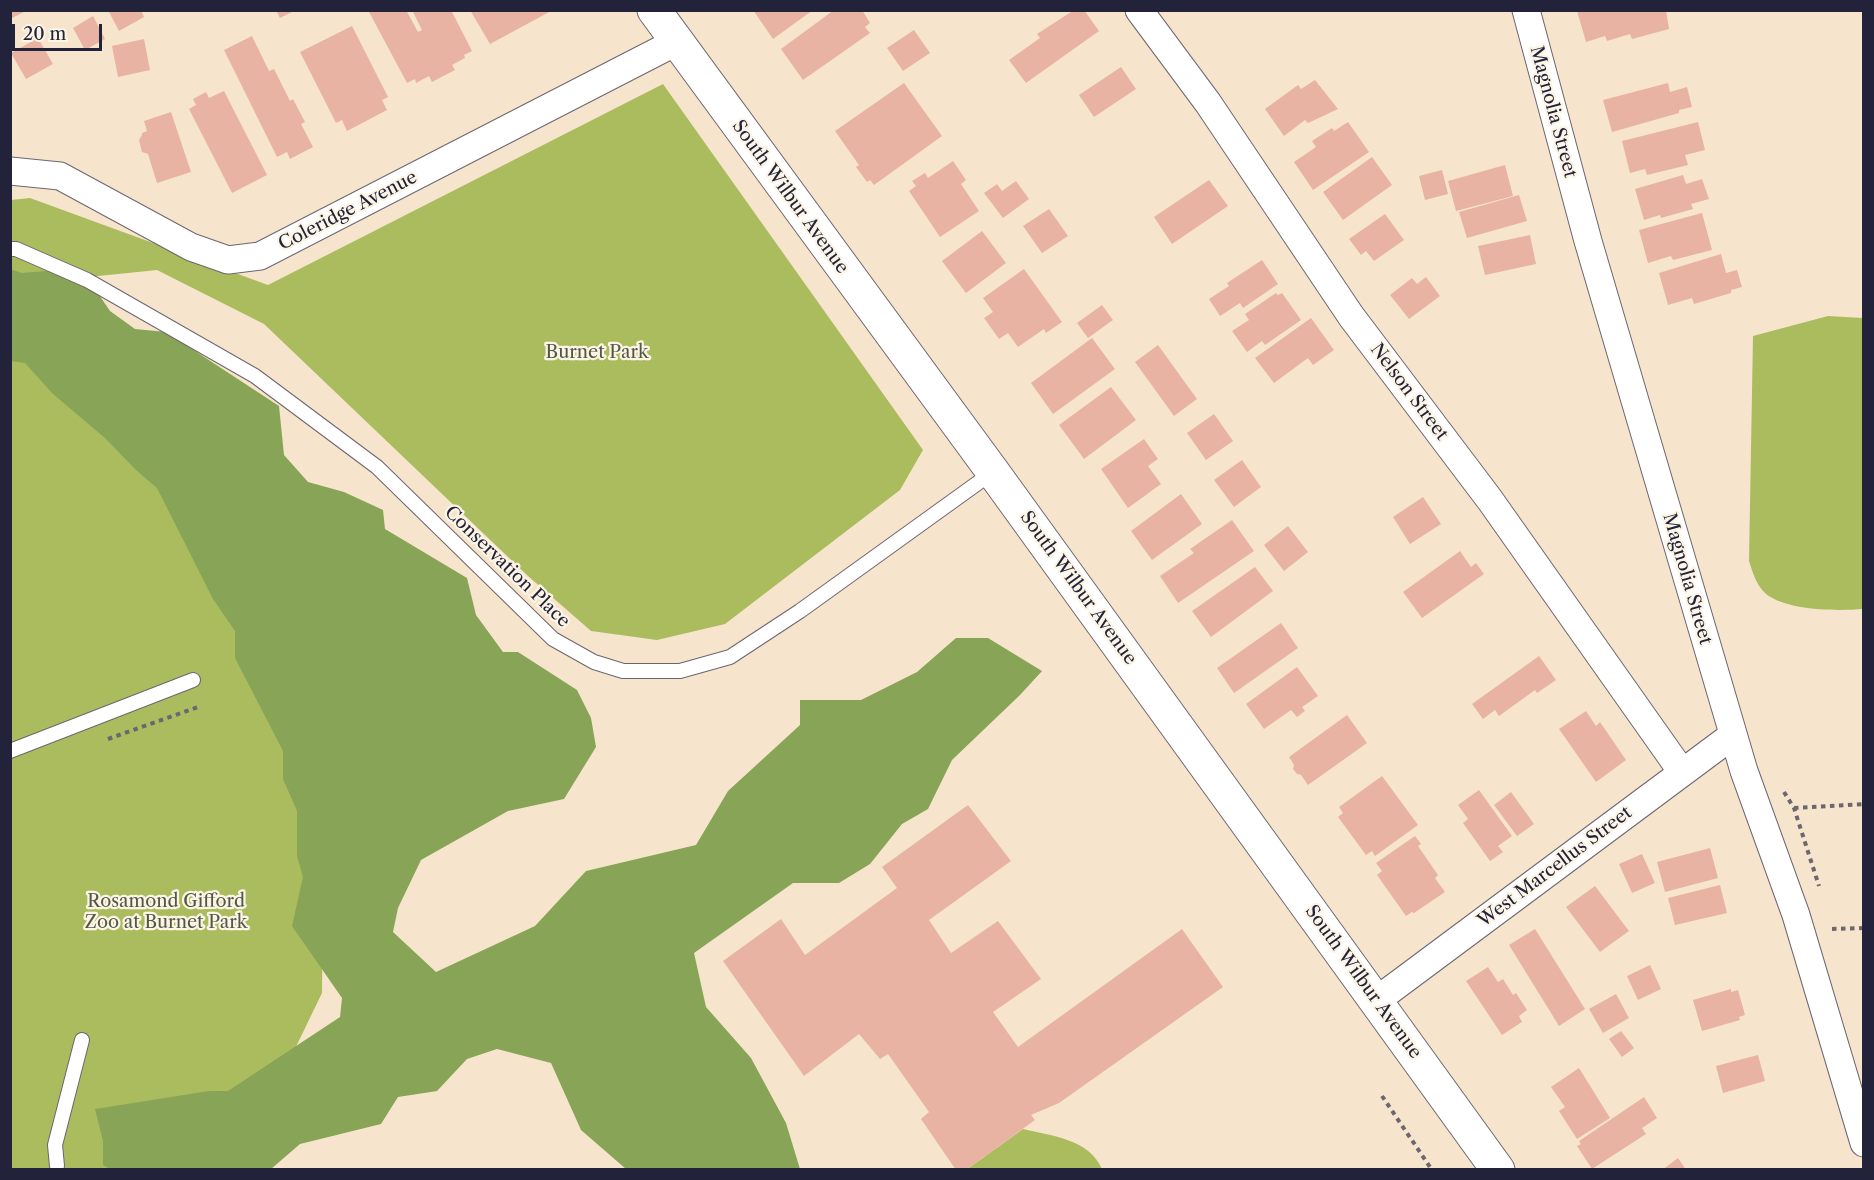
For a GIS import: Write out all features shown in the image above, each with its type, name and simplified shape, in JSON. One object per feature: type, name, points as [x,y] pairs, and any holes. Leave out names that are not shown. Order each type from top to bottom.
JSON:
[{"type":"street","name":"South Wilbur Avenue","points":[[654,10],[993,472],[1498,1170]]},
{"type":"street","name":"Nelson Street","points":[[1139,10],[1208,103],[1351,316],[1490,500],[1682,772]]},
{"type":"street","name":"Magnolia Street","points":[[1526,10],[1588,241],[1733,735],[1796,915],[1863,1143]]},
{"type":"street","name":"Coleridge Avenue","points":[[10,171],[60,176],[191,247],[228,260],[260,256],[676,42]]},
{"type":"street","name":"West Marcellus Street","points":[[1377,1000],[1733,735]]},
{"type":"lane","name":"Conservation Place","points":[[10,249],[16,249],[87,280],[255,376],[377,467],[553,639],[594,662],[623,671],[680,671],[730,657],[800,611],[993,472]]},
{"type":"lane","points":[[10,751],[193,680]]},
{"type":"lane","points":[[57,1166],[56,1145],[82,1040]]},
{"type":"path","points":[[1794,808],[1863,804]]},
{"type":"path","points":[[1832,929],[1863,928]]},
{"type":"path","points":[[1382,1096],[1432,1170]]},
{"type":"green space","name":"Burnet Park","points":[[663,84],[923,450],[900,490],[725,624],[657,640],[591,631],[528,576],[264,324],[157,270],[11,285],[11,200],[30,198],[268,285]]},
{"type":"green space","points":[[10,269],[22,273],[57,270],[93,286],[110,311],[135,329],[166,332],[279,406],[284,455],[308,482],[344,492],[383,510],[385,529],[467,578],[476,615],[503,652],[518,652],[577,690],[591,718],[596,747],[564,799],[508,811],[421,860],[398,908],[393,932],[436,972],[535,926],[586,871],[696,845],[728,791],[800,725],[800,700],[861,700],[917,672],[956,638],[988,638],[1042,671],[952,760],[928,809],[902,824],[870,864],[839,883],[793,883],[694,953],[706,1007],[751,1058],[786,1123],[800,1169],[626,1169],[581,1130],[551,1063],[497,1049],[467,1059],[437,1091],[398,1097],[381,1124],[300,1144],[271,1169],[112,1170],[103,1165],[103,1141],[95,1109],[209,1091],[228,1091],[340,1017],[342,998],[292,926],[303,877],[297,856],[297,811],[283,779],[283,751],[235,658],[235,631],[213,599],[157,488],[105,438],[53,394],[25,363],[11,361]]},
{"type":"green space","name":"Rosamond Gifford Zoo at Burnet Park","points":[[10,287],[272,604],[323,880],[322,993],[278,1084],[220,1169],[11,1169]]},
{"type":"green space","points":[[1828,316],[1863,318],[1863,609],[1813,609],[1775,600],[1760,587],[1749,561],[1753,336]]},
{"type":"green space","points":[[1023,1129],[1079,1145],[1096,1159],[1102,1169],[966,1170]]},
{"type":"building","points":[[10,10],[28,10],[10,19]]},
{"type":"building","points":[[108,10],[141,10],[144,17],[119,31]]},
{"type":"building","points":[[276,10],[296,10],[280,18]]},
{"type":"building","points":[[368,10],[406,10],[418,32],[422,30],[412,10],[451,10],[472,51],[452,65],[455,70],[432,82],[429,76],[416,83],[415,79],[407,83]]},
{"type":"building","points":[[470,10],[553,10],[490,44]]},
{"type":"building","points":[[753,10],[813,10],[773,39]]},
{"type":"building","points":[[834,10],[862,10],[870,23],[865,27],[870,33],[803,80],[781,49]]},
{"type":"building","points":[[1074,10],[1084,10],[1099,31],[1026,83],[1009,60],[1040,38],[1037,34]]},
{"type":"building","points":[[1666,10],[1669,29],[1632,39],[1630,34],[1607,41],[1605,36],[1586,42],[1577,11]]},
{"type":"building","points":[[93,16],[105,39],[85,50],[73,28]]},
{"type":"building","points":[[352,26],[388,97],[382,100],[387,110],[347,131],[342,120],[336,123],[300,52]]},
{"type":"building","points":[[914,30],[930,53],[903,71],[887,48]]},
{"type":"building","points":[[252,36],[269,71],[274,69],[290,101],[293,99],[305,122],[301,124],[313,147],[290,159],[287,152],[277,157],[224,50]]},
{"type":"building","points":[[38,38],[53,64],[26,79],[11,53]]},
{"type":"building","points":[[144,39],[150,70],[118,77],[112,46]]},
{"type":"building","points":[[1121,67],[1136,89],[1094,117],[1079,95]]},
{"type":"building","points":[[1315,80],[1338,109],[1308,123],[1305,120],[1284,136],[1265,109],[1298,85],[1301,89]]},
{"type":"building","points":[[904,83],[942,136],[874,185],[870,180],[867,182],[856,167],[859,165],[835,131]]},
{"type":"building","points":[[1668,83],[1670,92],[1687,87],[1692,107],[1679,110],[1679,113],[1612,132],[1603,100]]},
{"type":"building","points":[[224,91],[267,175],[232,193],[189,109],[196,105],[193,99],[206,92],[209,98]]},
{"type":"building","points":[[171,112],[191,172],[157,183],[148,154],[142,152],[139,140],[142,133],[147,131],[144,121]]},
{"type":"building","points":[[1348,122],[1369,152],[1313,190],[1294,162],[1316,147],[1312,141],[1332,128],[1334,131]]},
{"type":"building","points":[[1698,122],[1705,150],[1685,155],[1688,165],[1647,175],[1645,169],[1630,173],[1622,141]]},
{"type":"building","points":[[1372,157],[1392,185],[1343,220],[1323,192]]},
{"type":"building","points":[[953,161],[966,180],[961,184],[979,211],[940,237],[909,191],[916,186],[912,181],[925,173],[928,178]]},
{"type":"building","points":[[1505,165],[1513,196],[1456,211],[1448,181]]},
{"type":"building","points":[[1442,170],[1448,194],[1425,200],[1419,176]]},
{"type":"building","points":[[1683,175],[1686,184],[1702,179],[1709,199],[1691,204],[1693,209],[1644,220],[1635,189]]},
{"type":"building","points":[[1209,180],[1228,206],[1172,244],[1154,217]]},
{"type":"building","points":[[1016,181],[1029,199],[1003,218],[984,193],[997,184],[1002,191]]},
{"type":"building","points":[[1519,195],[1527,221],[1467,238],[1459,212]]},
{"type":"building","points":[[1049,209],[1068,236],[1042,253],[1023,226]]},
{"type":"building","points":[[1702,213],[1712,250],[1673,260],[1671,256],[1648,263],[1639,230]]},
{"type":"building","points":[[1385,214],[1404,240],[1374,261],[1366,251],[1361,255],[1349,239]]},
{"type":"building","points":[[982,231],[1006,263],[966,293],[942,261]]},
{"type":"building","points":[[1530,235],[1536,264],[1485,275],[1478,246]]},
{"type":"building","points":[[1721,254],[1726,273],[1737,270],[1742,287],[1731,290],[1731,293],[1694,304],[1692,298],[1668,305],[1659,273]]},
{"type":"building","points":[[1262,260],[1278,284],[1243,308],[1240,303],[1220,316],[1209,299],[1229,286],[1227,283]]},
{"type":"building","points":[[1024,269],[1062,322],[1046,333],[1044,329],[1018,347],[1008,333],[999,339],[984,318],[993,312],[983,298]]},
{"type":"building","points":[[1426,277],[1440,296],[1409,319],[1390,295],[1412,278],[1417,284]]},
{"type":"building","points":[[1276,293],[1278,295],[1282,293],[1301,320],[1265,345],[1262,341],[1247,352],[1232,331],[1249,320],[1245,314]]},
{"type":"building","points":[[1102,305],[1113,320],[1088,338],[1077,323]]},
{"type":"building","points":[[1311,318],[1334,350],[1313,365],[1308,358],[1274,383],[1255,358]]},
{"type":"building","points":[[1092,338],[1115,369],[1053,414],[1031,383]]},
{"type":"building","points":[[1158,345],[1197,399],[1174,416],[1135,362]]},
{"type":"building","points":[[1111,387],[1136,420],[1084,459],[1059,425]]},
{"type":"building","points":[[1214,414],[1233,441],[1206,460],[1187,433]]},
{"type":"building","points":[[1144,439],[1158,459],[1148,466],[1161,484],[1128,508],[1101,469]]},
{"type":"building","points":[[1242,460],[1261,487],[1234,507],[1214,480]]},
{"type":"building","points":[[1181,494],[1202,524],[1152,560],[1131,531]]},
{"type":"building","points":[[1423,497],[1441,524],[1410,544],[1393,517]]},
{"type":"building","points":[[1232,520],[1254,551],[1178,603],[1160,576],[1194,553],[1190,549]]},
{"type":"building","points":[[1288,526],[1308,552],[1284,571],[1264,545]]},
{"type":"building","points":[[1460,551],[1471,567],[1476,563],[1484,574],[1422,618],[1403,592]]},
{"type":"building","points":[[1255,567],[1273,591],[1211,637],[1192,611]]},
{"type":"building","points":[[1281,623],[1298,648],[1234,693],[1217,668]]},
{"type":"building","points":[[1539,656],[1556,680],[1537,693],[1535,690],[1499,716],[1495,710],[1483,719],[1472,704]]},
{"type":"building","points":[[1297,667],[1318,696],[1302,707],[1305,711],[1297,717],[1291,710],[1264,729],[1246,704]]},
{"type":"building","points":[[1586,711],[1596,726],[1600,722],[1626,760],[1596,782],[1559,729]]},
{"type":"building","points":[[1347,715],[1367,743],[1308,785],[1293,769],[1294,765],[1289,757]]},
{"type":"building","points":[[1382,776],[1418,825],[1375,856],[1372,851],[1366,855],[1338,817],[1343,813],[1339,807]]},
{"type":"building","points":[[1479,790],[1512,836],[1498,846],[1503,852],[1490,861],[1463,823],[1468,819],[1458,805]]},
{"type":"building","points":[[1511,792],[1534,824],[1517,836],[1494,805]]},
{"type":"building","points":[[968,805],[1011,861],[929,920],[951,953],[998,921],[1041,979],[993,1012],[1018,1047],[1182,929],[1223,987],[1059,1103],[1031,1115],[1035,1120],[966,1170],[956,1170],[921,1119],[929,1112],[888,1054],[880,1059],[859,1034],[804,1076],[723,961],[781,919],[805,955],[897,888],[882,867]]},
{"type":"building","points":[[1415,836],[1421,844],[1418,846],[1438,875],[1435,878],[1445,892],[1406,916],[1377,875],[1382,871],[1376,863]]},
{"type":"building","points":[[1710,848],[1718,878],[1665,892],[1657,862]]},
{"type":"building","points":[[1642,854],[1655,883],[1632,893],[1619,864]]},
{"type":"building","points":[[1720,885],[1727,913],[1675,925],[1668,898]]},
{"type":"building","points":[[1595,886],[1629,931],[1600,952],[1566,907]]},
{"type":"building","points":[[1535,929],[1585,1009],[1559,1026],[1509,945]]},
{"type":"building","points":[[1650,965],[1661,989],[1638,1000],[1627,976]]},
{"type":"building","points":[[1488,967],[1498,982],[1503,979],[1513,995],[1516,993],[1527,1010],[1519,1016],[1522,1022],[1502,1035],[1466,981]]},
{"type":"building","points":[[1731,989],[1731,992],[1738,990],[1745,1015],[1739,1017],[1740,1020],[1702,1031],[1693,1000]]},
{"type":"building","points":[[1616,994],[1629,1018],[1603,1033],[1589,1009]]},
{"type":"building","points":[[1621,1031],[1634,1048],[1622,1057],[1609,1039]]},
{"type":"building","points":[[1758,1055],[1765,1081],[1723,1093],[1716,1066]]},
{"type":"building","points":[[1579,1068],[1610,1118],[1577,1139],[1559,1111],[1565,1107],[1551,1087]]},
{"type":"building","points":[[1644,1097],[1657,1118],[1642,1128],[1646,1134],[1592,1169],[1577,1146],[1581,1144],[1579,1141]]},
{"type":"building","points":[[1678,1158],[1686,1170],[1662,1170]]}]
